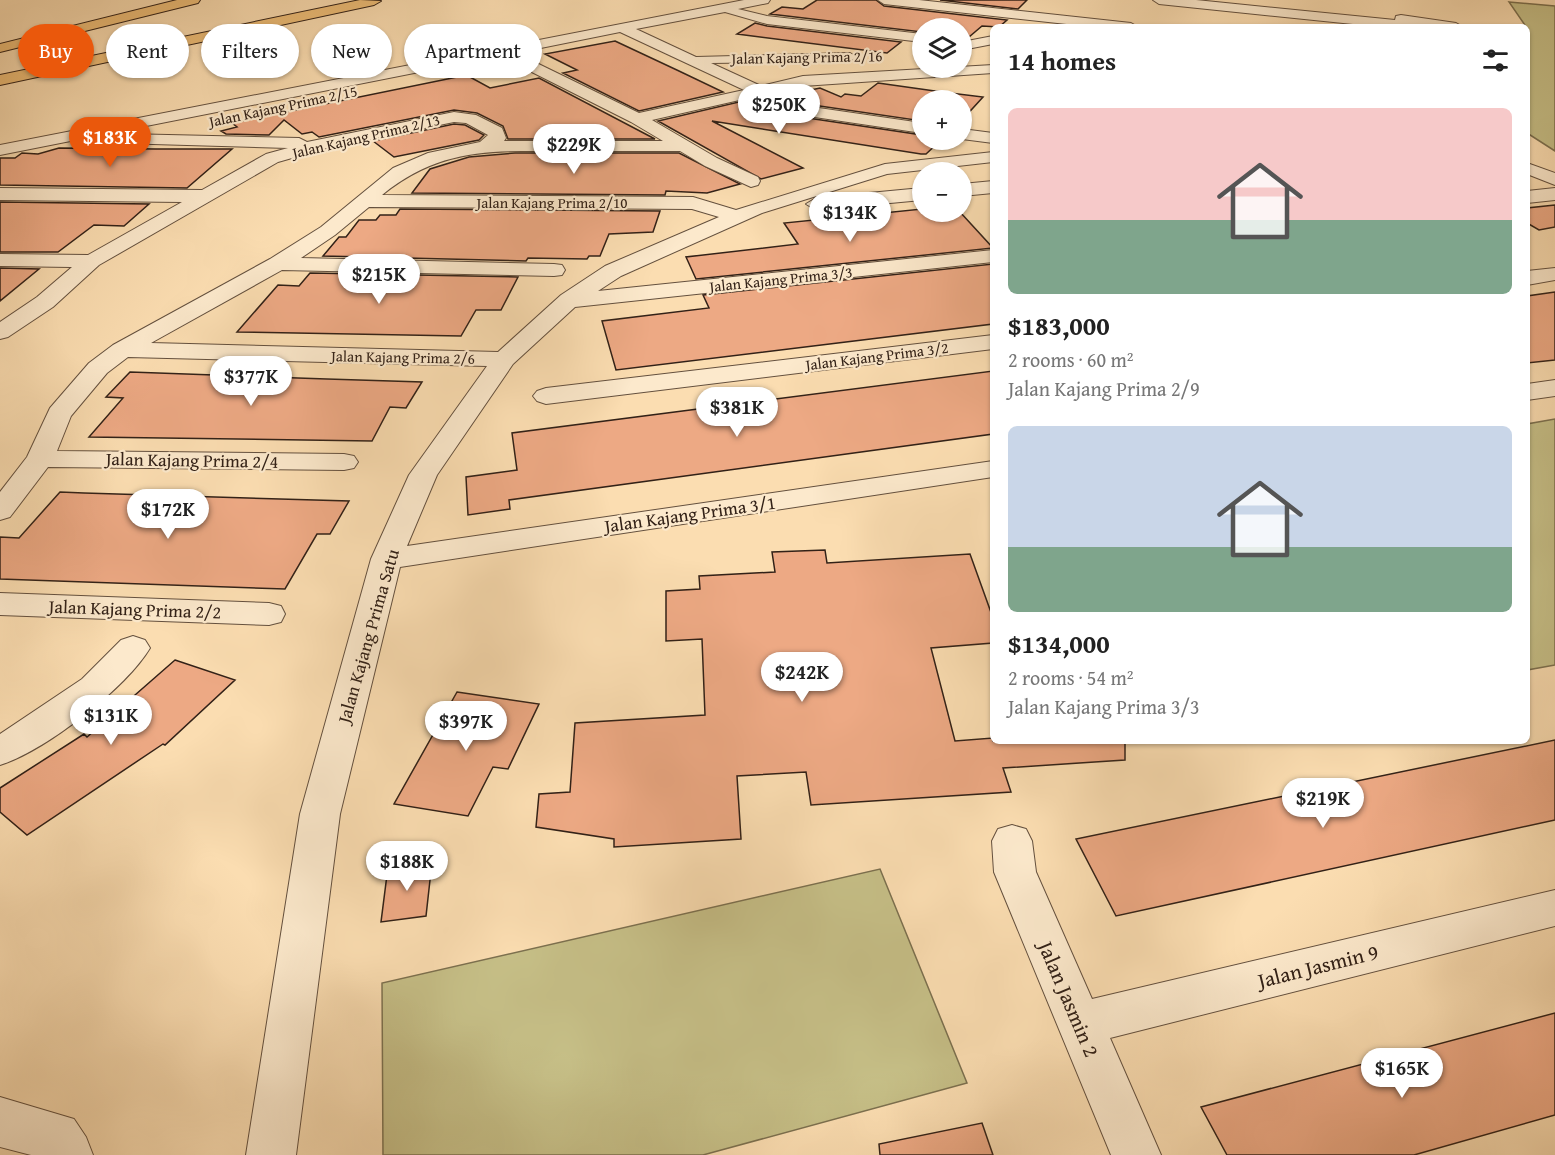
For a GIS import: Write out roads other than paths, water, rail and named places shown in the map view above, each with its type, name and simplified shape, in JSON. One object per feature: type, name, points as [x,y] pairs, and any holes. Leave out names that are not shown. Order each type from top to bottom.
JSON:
[{"type":"highway","points":[[0,48],[193,0]]},
{"type":"highway","points":[[0,80],[374,1]]},
{"type":"street","points":[[542,47],[622,28],[764,0]]},
{"type":"street","points":[[884,0],[1104,24]]},
{"type":"street","points":[[1159,0],[1405,24]]},
{"type":"street","points":[[1221,0],[1410,24]]},
{"type":"street","points":[[718,9],[767,20],[912,37]]},
{"type":"street","points":[[1032,24],[1040,17]]},
{"type":"street","name":"Jalan Kajang Prima 2/16","points":[[622,28],[801,110],[912,127]]},
{"type":"street","points":[[972,43],[990,40]]},
{"type":"street","name":"Jalan Kajang Prima 2/16","points":[[692,59],[870,56]]},
{"type":"street","points":[[542,71],[637,118],[683,146],[748,202],[912,194]]},
{"type":"street","points":[[0,150],[404,75]]},
{"type":"street","name":"Jalan Kajang Prima 2/16","points":[[637,118],[803,81],[904,75],[983,77]]},
{"type":"street","name":"Jalan Kajang Prima 2/15","points":[[119,139],[404,78]]},
{"type":"street","name":"Jalan Kajang Prima 2/13","points":[[0,332],[45,302],[92,261],[272,158],[324,143],[454,117],[470,119],[496,132],[497,138],[486,146],[416,163],[399,172],[366,201],[278,264],[123,350],[98,368],[70,398],[59,414],[39,459],[0,511]]},
{"type":"street","points":[[972,135],[990,138]]},
{"type":"street","points":[[62,138],[324,143]]},
{"type":"street","points":[[486,146],[683,146]]},
{"type":"street","name":"Jalan Kajang Prima Satu","points":[[271,1155],[320,814],[387,559],[423,474],[504,360],[569,300],[613,271],[748,202],[885,169],[990,157]]},
{"type":"street","points":[[1530,169],[1555,179]]},
{"type":"street","points":[[972,189],[990,187]]},
{"type":"street","points":[[0,194],[205,196]]},
{"type":"street","points":[[1530,197],[1555,194]]},
{"type":"street","name":"Jalan Kajang Prima 2/10","points":[[366,201],[748,202]]},
{"type":"street","name":"Jalan Kajang Prima 3/3","points":[[569,300],[990,256]]},
{"type":"street","points":[[0,260],[92,261]]},
{"type":"street","points":[[278,264],[554,270]]},
{"type":"street","points":[[1530,278],[1555,274]]},
{"type":"street","name":"Jalan Kajang Prima 3/2","points":[[546,396],[990,342]]},
{"type":"street","name":"Jalan Kajang Prima 2/6","points":[[123,350],[504,360]]},
{"type":"street","points":[[1530,392],[1555,388]]},
{"type":"street","name":"Jalan Kajang Prima 2/4","points":[[39,459],[344,462]]},
{"type":"street","name":"Jalan Kajang Prima 3/1","points":[[387,559],[990,469]]},
{"type":"street","name":"Jalan Kajang Prima 2/2","points":[[0,604],[269,614]]},
{"type":"street","points":[[0,751],[32,733],[94,688],[133,648]]},
{"type":"street","name":"Jalan Jasmin 2","points":[[1012,841],[1014,872],[1136,1155]]},
{"type":"street","name":"Jalan Jasmin 9","points":[[1080,1024],[1555,908]]},
{"type":"street","points":[[0,1122],[56,1137],[68,1155]]}]
